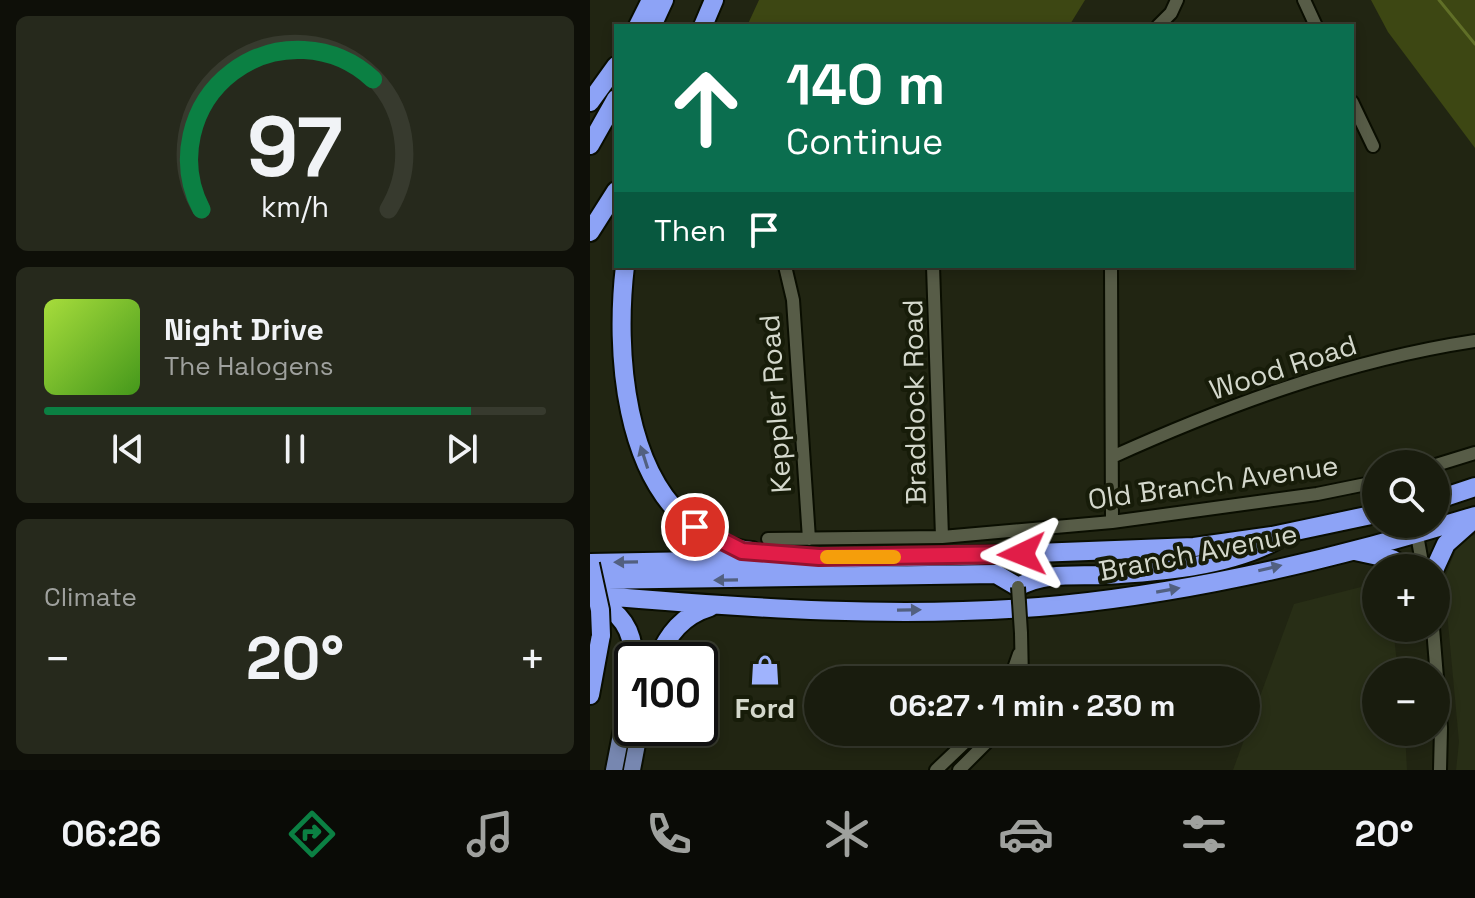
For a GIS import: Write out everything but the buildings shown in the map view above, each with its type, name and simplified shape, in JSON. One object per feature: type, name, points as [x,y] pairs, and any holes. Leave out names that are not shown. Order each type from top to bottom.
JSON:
[{"type":"highway","points":[[639,24],[651,0]]},
{"type":"highway","points":[[653,24],[664,0]]},
{"type":"highway","points":[[704,24],[714,0]]},
{"type":"highway","points":[[590,102],[614,69]]},
{"type":"highway","points":[[590,145],[614,103]]},
{"type":"highway","points":[[590,232],[614,194]]},
{"type":"highway","points":[[625,268],[621,331],[630,408],[649,472],[663,497],[695,527],[734,548],[819,557]]},
{"type":"highway","points":[[1450,495],[1475,487]]},
{"type":"highway","name":"Branch Avenue","points":[[590,563],[960,556],[1194,547],[1292,533],[1362,517]]},
{"type":"highway","points":[[1441,554],[1446,544],[1475,518]]},
{"type":"highway","name":"Branch Avenue","points":[[1450,523],[1475,518]]},
{"type":"highway","points":[[590,580],[996,574],[1023,584],[1043,576],[1106,575],[1226,559],[1250,554],[1292,533]]},
{"type":"highway","name":"Branch Avenue","points":[[590,596],[907,611],[1059,605],[1184,587],[1349,550],[1387,538]]},
{"type":"highway","points":[[1349,550],[1368,554]]},
{"type":"highway","points":[[590,563],[600,610],[601,635],[590,695]]},
{"type":"highway","points":[[590,596],[604,604],[629,628],[631,642]]},
{"type":"highway","points":[[668,642],[678,625],[690,615],[725,604]]},
{"type":"main road","points":[[614,770],[619,746]]},
{"type":"main road","points":[[632,770],[637,746]]},
{"type":"street","points":[[1160,24],[1171,13],[1177,0]]},
{"type":"street","points":[[1304,0],[1315,24]]},
{"type":"street","points":[[1354,106],[1373,146]]},
{"type":"street","name":"Keppler Road","points":[[785,268],[793,300],[809,539]]},
{"type":"street","name":"Braddock Road","points":[[933,268],[942,537]]},
{"type":"street","points":[[1111,268],[1112,522]]},
{"type":"street","name":"Wood Road","points":[[1112,457],[1276,391],[1401,354],[1475,341]]},
{"type":"street","points":[[1450,461],[1475,453]]},
{"type":"street","name":"Old Branch Avenue","points":[[768,539],[942,537],[1112,522],[1317,494],[1362,485]]},
{"type":"street","points":[[1021,666],[1023,584]]},
{"type":"street","points":[[1434,642],[1441,728],[1440,770]]},
{"type":"street","points":[[1015,666],[1020,651]]},
{"type":"street","points":[[936,770],[961,746]]},
{"type":"street","points":[[959,770],[983,746]]},
{"type":"shaded area","points":[[1475,535],[1475,770],[1456,770],[1459,742],[1450,642],[1450,565],[1460,539]]},
{"type":"shaded area","points":[[1362,588],[1362,642],[1395,642],[1396,658],[1362,658],[1362,746],[1406,746],[1407,770],[1233,770],[1242,746],[1260,746],[1260,697],[1294,604]]},
{"type":"green space","points":[[759,0],[1085,0],[1070,24],[748,24]]},
{"type":"green space","points":[[1371,0],[1475,0],[1475,148],[1388,32]]},
{"type":"waterway","points":[[1439,0],[1475,44]]},
{"type":"slow traffic","points":[[827,557],[894,557]]},
{"type":"place","name":"Ford","points":[[765,670]]},
{"type":"route","points":[[695,527],[742,551],[819,557],[1022,554]]}]
